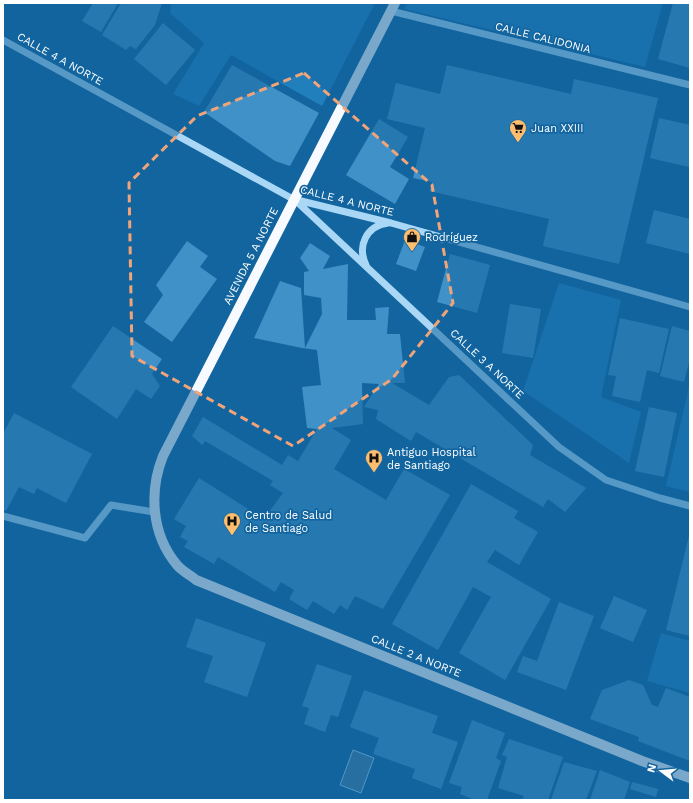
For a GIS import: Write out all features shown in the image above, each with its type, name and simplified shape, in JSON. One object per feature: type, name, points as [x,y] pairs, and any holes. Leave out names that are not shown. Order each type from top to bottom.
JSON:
[{"type":"main road","name":"AVENIDA 5 A NORTE","points":[[157,527],[154,512],[155,482],[163,456],[293,199],[393,7]]},
{"type":"main road","name":"CALLE 2 A NORTE","points":[[157,527],[165,548],[177,566],[196,580],[635,758],[690,778]]},
{"type":"street","name":"CALLE CALIDONIA","points":[[393,7],[690,85]]},
{"type":"street","name":"CALLE 4 A NORTE","points":[[3,40],[293,199],[391,223],[690,307]]},
{"type":"street","name":"CALLE 3 A NORTE","points":[[293,199],[560,447],[606,480],[660,498],[690,506]]},
{"type":"street","points":[[367,268],[362,252],[363,242],[367,234],[374,227],[391,223]]},
{"type":"street","points":[[3,516],[85,538],[111,505],[154,512]]},
{"type":"highlighted area","points":[[304,73],[432,185],[453,303],[392,379],[293,446],[132,356],[129,183],[197,116]]},
{"type":"shaded area","points":[[171,3],[375,3],[322,106],[231,55],[199,106],[173,94],[204,43],[170,13]]},
{"type":"shaded area","points":[[407,3],[663,3],[645,67],[404,9]]},
{"type":"shaded area","points":[[559,283],[621,300],[601,397],[641,412],[629,463],[523,391]]},
{"type":"shaded area","points":[[690,383],[690,492],[666,486]]},
{"type":"shaded area","points":[[661,633],[690,641],[690,693],[647,681]]},
{"type":"shaded area","points":[[353,750],[374,758],[361,793],[340,785]]},
{"type":"building","points":[[93,3],[118,3],[101,32],[82,21]]},
{"type":"building","points":[[121,3],[162,3],[155,25],[136,49],[130,46],[126,50],[102,35]]},
{"type":"building","points":[[673,3],[690,3],[690,68],[658,59]]},
{"type":"building","points":[[163,23],[195,50],[166,85],[134,59]]},
{"type":"building","points":[[232,65],[319,113],[290,166],[275,161],[204,112]]},
{"type":"building","points":[[447,65],[571,94],[574,79],[658,98],[619,264],[543,246],[549,219],[430,191],[432,182],[413,178],[425,128],[387,119],[396,83],[440,94]]},
{"type":"building","points":[[659,118],[690,125],[689,167],[650,158]]},
{"type":"building","points":[[379,119],[408,137],[390,167],[409,179],[395,204],[346,175]]},
{"type":"building","points":[[654,210],[690,219],[690,254],[646,243]]},
{"type":"building","points":[[405,240],[425,247],[416,271],[396,264]]},
{"type":"building","points":[[187,241],[208,256],[200,267],[217,279],[172,342],[144,322],[163,295],[156,285]]},
{"type":"building","points":[[310,243],[330,256],[323,269],[348,264],[347,320],[376,320],[375,308],[389,307],[387,334],[400,334],[405,383],[392,383],[429,405],[449,377],[459,375],[533,445],[530,455],[586,488],[565,512],[548,499],[543,507],[416,432],[411,441],[376,419],[378,410],[364,407],[379,384],[362,383],[363,424],[332,428],[351,440],[334,469],[386,500],[404,469],[450,495],[383,609],[355,596],[347,610],[340,605],[334,614],[313,601],[307,610],[289,599],[294,590],[281,582],[275,592],[218,557],[214,564],[184,547],[188,541],[180,537],[186,526],[174,519],[199,478],[264,519],[283,493],[270,485],[273,481],[205,441],[202,445],[192,436],[203,417],[282,465],[288,455],[298,461],[317,429],[307,428],[302,387],[321,385],[317,350],[302,348],[254,338],[280,281],[301,288],[305,348],[322,314],[321,298],[304,295],[304,272],[309,271],[300,258]]},
{"type":"building","points":[[450,254],[490,265],[477,313],[437,302]]},
{"type":"building","points":[[510,304],[541,309],[533,358],[502,353]]},
{"type":"building","points":[[620,318],[669,329],[659,373],[647,370],[640,402],[612,396],[616,376],[608,375]]},
{"type":"building","points":[[113,326],[162,359],[152,374],[160,386],[151,399],[136,389],[117,419],[71,387]]},
{"type":"building","points":[[672,326],[690,331],[690,358],[684,382],[660,376]]},
{"type":"building","points":[[649,407],[677,413],[664,477],[635,471]]},
{"type":"building","points":[[14,413],[92,454],[66,503],[37,488],[34,494],[19,487],[6,511],[3,509],[3,434]]},
{"type":"building","points":[[471,484],[518,511],[514,518],[538,532],[519,565],[495,550],[487,562],[551,599],[505,680],[459,653],[491,597],[473,587],[438,650],[392,624]]},
{"type":"building","points":[[690,536],[690,636],[666,630]]},
{"type":"building","points":[[614,596],[647,610],[633,642],[600,628]]},
{"type":"building","points":[[559,602],[594,616],[566,690],[517,672],[523,656],[537,661]]},
{"type":"building","points":[[196,618],[266,643],[247,697],[204,682],[213,656],[186,647]]},
{"type":"building","points":[[317,664],[352,676],[338,717],[331,715],[325,732],[304,724],[309,708],[302,706]]},
{"type":"building","points":[[629,680],[643,685],[652,705],[658,707],[666,688],[690,697],[690,761],[638,741],[639,737],[590,719],[602,690]]},
{"type":"building","points":[[364,690],[438,716],[432,733],[458,742],[441,789],[412,778],[415,769],[373,754],[379,738],[350,727]]},
{"type":"building","points":[[472,720],[505,733],[496,758],[501,761],[487,800],[475,800],[460,794],[462,787],[449,783]]},
{"type":"building","points":[[509,739],[563,757],[548,800],[522,800],[524,796],[498,788],[507,757],[502,755]]},
{"type":"building","points":[[564,762],[597,771],[586,800],[551,800]]},
{"type":"building","points":[[600,770],[630,782],[624,800],[590,800]]},
{"type":"building","points":[[632,782],[658,789],[656,797],[630,789]]},
{"type":"place","name":"Juan XXIII","points":[[518,143]]},
{"type":"place","name":"Rodríguez","points":[[412,252]]},
{"type":"place","name":"Antiguo Hospital de Santiago","points":[[374,473]]},
{"type":"place","name":"Centro de Salud de Santiago","points":[[232,536]]}]
